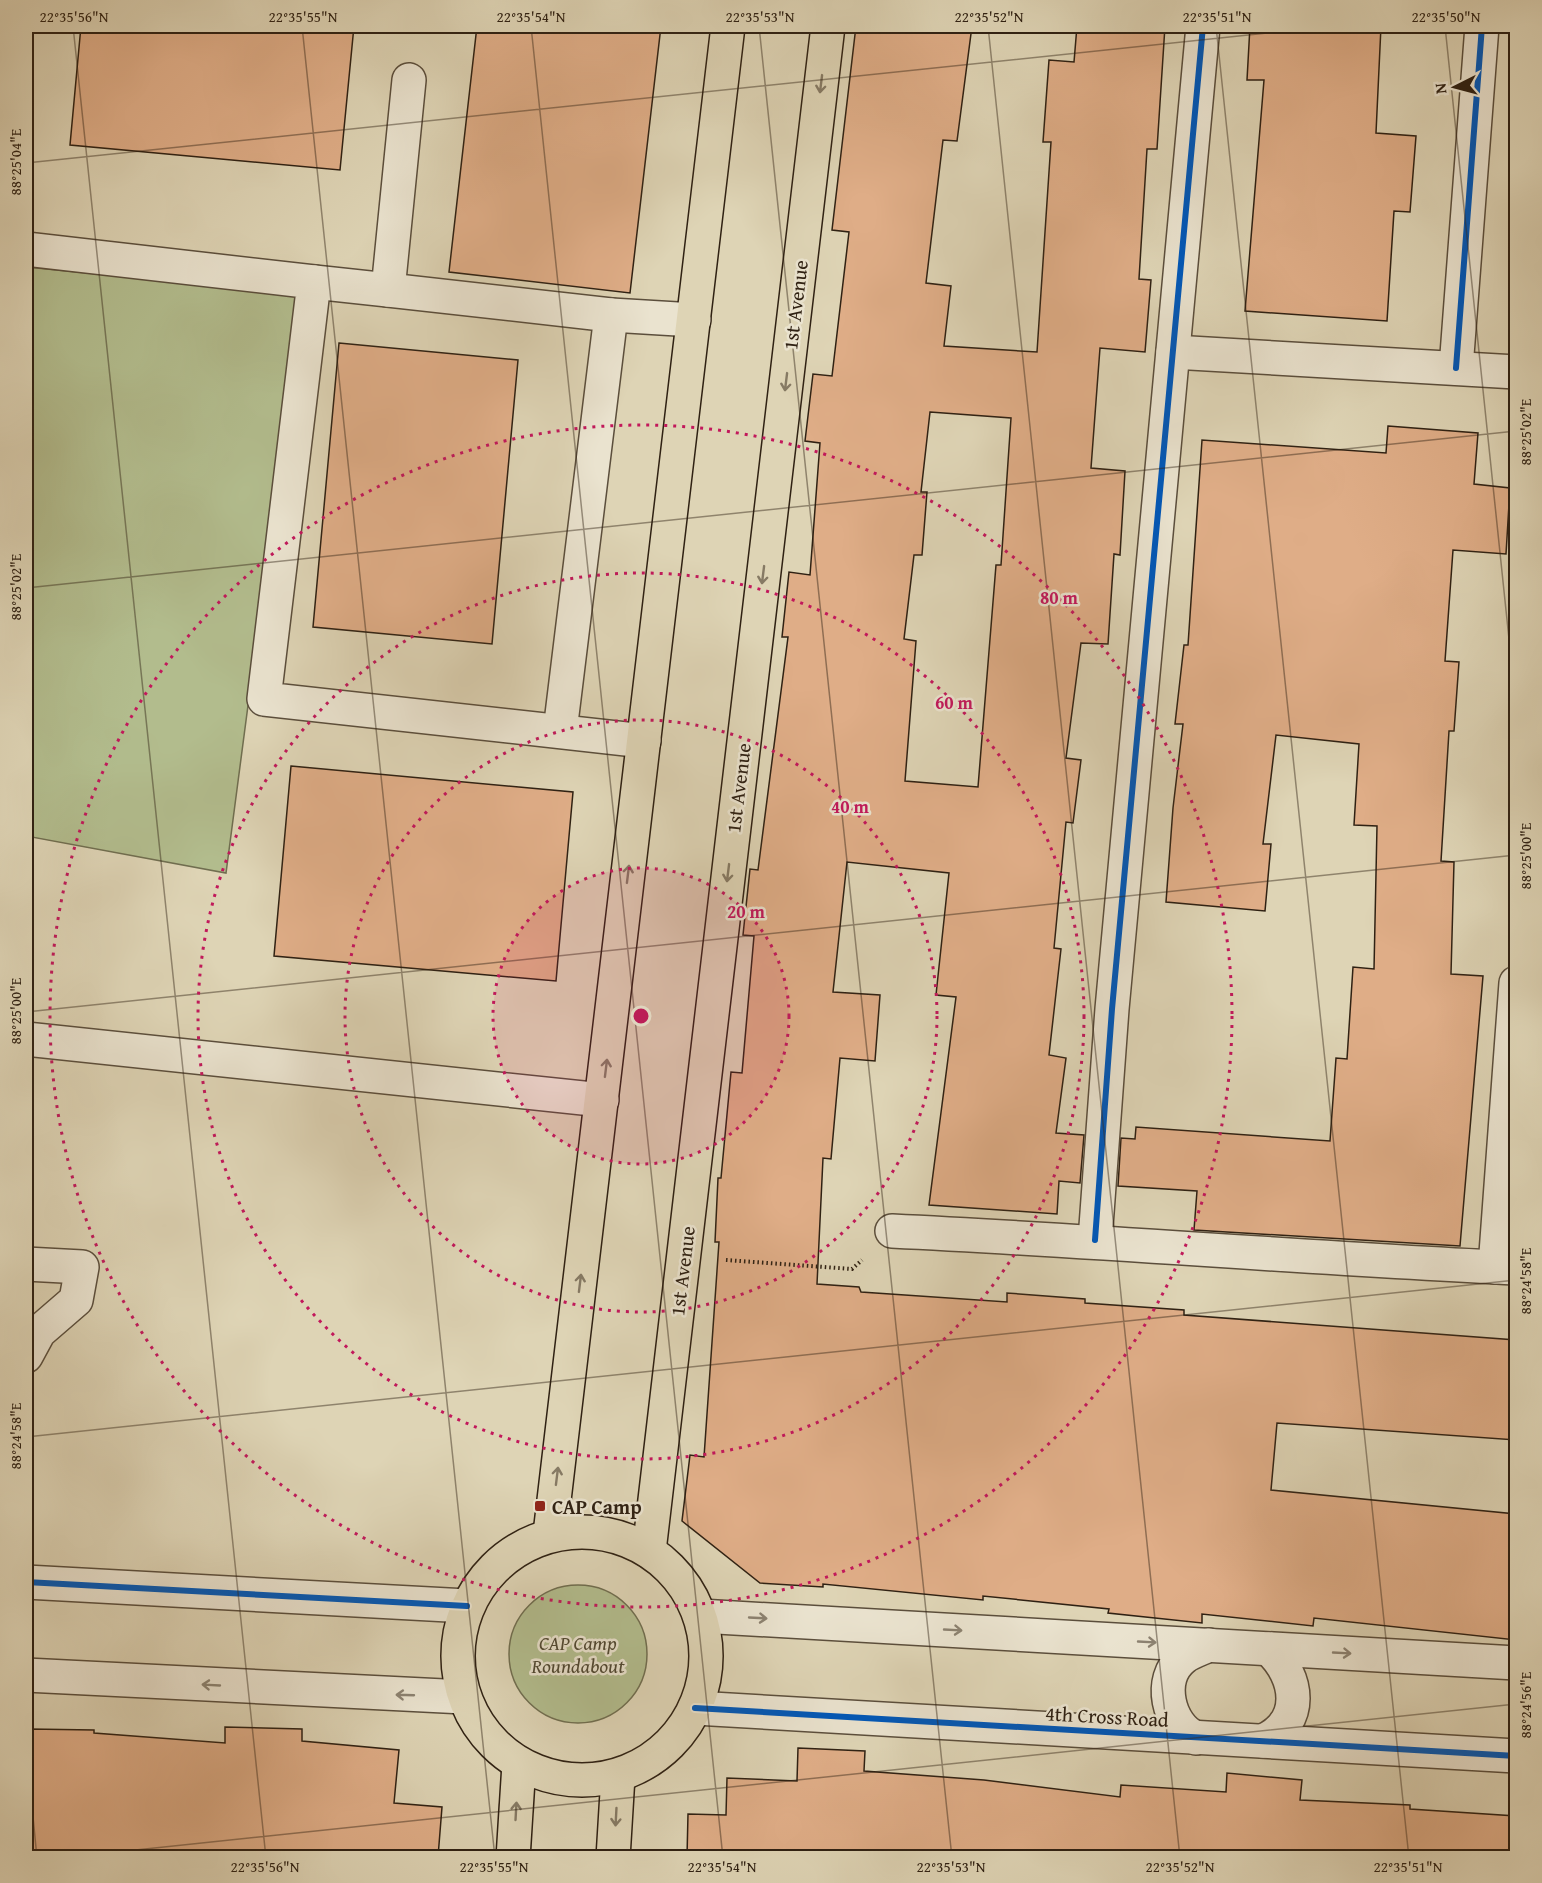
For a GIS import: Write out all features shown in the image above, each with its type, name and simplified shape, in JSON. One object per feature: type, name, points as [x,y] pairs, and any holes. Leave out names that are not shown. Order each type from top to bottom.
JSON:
[{"type":"main road","points":[[550,1534],[728,26]]},
{"type":"main road","name":"1st Avenue","points":[[649,1551],[828,26]]},
{"type":"main road","points":[[566,1531],[610,1533],[628,1539],[649,1551],[681,1580],[700,1616],[706,1655],[695,1708],[678,1736],[638,1768],[618,1776],[595,1780],[552,1778],[519,1764],[481,1730],[464,1697],[457,1653],[467,1606],[480,1582],[521,1546],[550,1534],[566,1531]]},
{"type":"main road","points":[[513,1857],[519,1764]]},
{"type":"main road","points":[[614,1857],[618,1776]]},
{"type":"street","points":[[1095,1240],[1112,1008],[1203,26]]},
{"type":"street","points":[[1456,368],[1482,26]]},
{"type":"street","points":[[388,290],[409,80]]},
{"type":"street","points":[[26,249],[611,315],[694,320]]},
{"type":"street","points":[[314,282],[264,699],[644,741]]},
{"type":"street","points":[[560,731],[611,315]]},
{"type":"street","points":[[1173,352],[1516,372]]},
{"type":"street","points":[[892,1231],[1095,1240],[1330,1259],[1506,1267],[1516,983]]},
{"type":"street","points":[[26,1039],[602,1100]]},
{"type":"street","points":[[26,1264],[82,1267],[76,1300],[39,1332],[26,1356]]},
{"type":"street","points":[[26,1582],[467,1606]]},
{"type":"street","points":[[700,1616],[1516,1663]]},
{"type":"street","points":[[1196,1738],[1179,1726],[1170,1709],[1169,1693],[1174,1668],[1183,1658],[1209,1646]]},
{"type":"street","points":[[1263,1742],[1274,1737],[1288,1720],[1293,1698],[1285,1665],[1269,1649]]},
{"type":"street","points":[[26,1675],[464,1697]]},
{"type":"street","name":"4th Cross Road","points":[[695,1708],[1516,1756]]},
{"type":"path","points":[[683,1257],[852,1269],[892,1231]]},
{"type":"green space","points":[[26,267],[302,294],[226,873],[26,836]]},
{"type":"green space","name":"CAP Camp Roundabout","points":[[578,1585],[604,1590],[627,1605],[642,1628],[647,1654],[642,1680],[627,1703],[604,1718],[578,1723],[552,1718],[529,1703],[514,1680],[509,1654],[514,1628],[529,1605],[552,1590]]},
{"type":"building","points":[[81,26],[354,26],[340,170],[70,145]]},
{"type":"building","points":[[477,26],[661,26],[630,293],[449,272]]},
{"type":"building","points":[[856,26],[972,26],[957,141],[943,140],[926,283],[951,286],[944,346],[1037,352],[1051,142],[1043,142],[1049,60],[1074,62],[1077,26],[1165,26],[1157,149],[1147,149],[1139,279],[1151,280],[1145,352],[1100,348],[1091,468],[1125,471],[1120,555],[1114,554],[1108,644],[1081,643],[1066,758],[1081,760],[1073,823],[1066,822],[1054,948],[1061,949],[1049,1055],[1066,1058],[1056,1133],[1084,1135],[1080,1183],[1059,1181],[1057,1214],[929,1205],[956,997],[936,995],[949,873],[847,862],[833,992],[880,995],[875,1061],[840,1058],[831,1159],[823,1158],[817,1284],[859,1287],[861,1292],[1007,1302],[1007,1293],[1085,1299],[1085,1303],[1184,1310],[1184,1315],[1516,1340],[1516,1440],[1277,1423],[1271,1490],[1516,1514],[1516,1640],[1314,1618],[1313,1626],[1202,1614],[1202,1623],[1108,1613],[1109,1609],[983,1596],[983,1600],[823,1584],[823,1587],[760,1583],[682,1521],[690,1455],[704,1457],[719,1242],[715,1242],[718,1178],[721,1178],[731,1072],[742,1073],[754,936],[743,935],[750,869],[758,870],[788,637],[782,637],[789,572],[810,575],[820,443],[805,441],[813,374],[832,376],[849,232],[832,230]],"holes":[[[930,412],[1011,418],[1001,565],[996,565],[978,787],[905,781],[916,641],[904,639],[914,555],[922,555],[927,492],[921,492]]]},
{"type":"building","points":[[1250,26],[1381,26],[1376,133],[1416,136],[1410,212],[1394,211],[1387,321],[1245,311],[1264,80],[1247,80]]},
{"type":"building","points":[[339,343],[518,360],[492,644],[313,627]]},
{"type":"building","points":[[1388,426],[1478,433],[1474,484],[1510,488],[1506,554],[1453,550],[1445,661],[1459,662],[1454,731],[1449,731],[1441,861],[1454,862],[1451,974],[1483,976],[1460,1246],[1194,1230],[1197,1191],[1118,1186],[1121,1138],[1135,1139],[1136,1127],[1330,1141],[1336,1058],[1347,1059],[1353,967],[1374,969],[1377,826],[1354,825],[1359,744],[1276,735],[1263,844],[1271,844],[1265,911],[1166,902],[1173,808],[1183,724],[1175,724],[1184,645],[1188,645],[1202,440],[1386,453]]},
{"type":"building","points":[[291,766],[573,792],[556,981],[274,956]]},
{"type":"building","points":[[225,1727],[302,1729],[302,1741],[399,1750],[394,1803],[442,1807],[438,1857],[28,1857],[29,1729],[94,1730],[94,1733],[225,1743]]},
{"type":"building","points":[[798,1748],[865,1751],[864,1771],[984,1780],[1120,1797],[1121,1785],[1226,1792],[1227,1773],[1302,1780],[1300,1800],[1410,1805],[1410,1809],[1516,1816],[1516,1857],[687,1857],[688,1814],[726,1815],[727,1778],[797,1781]]},
{"type":"cycle path","points":[[1095,1240],[1112,1009],[1203,26]]},
{"type":"cycle path","points":[[1456,368],[1482,26]]},
{"type":"cycle path","points":[[26,1582],[467,1606]]},
{"type":"cycle path","points":[[695,1708],[1516,1756]]},
{"type":"place","name":"CAP Camp","points":[[540,1506]]}]
